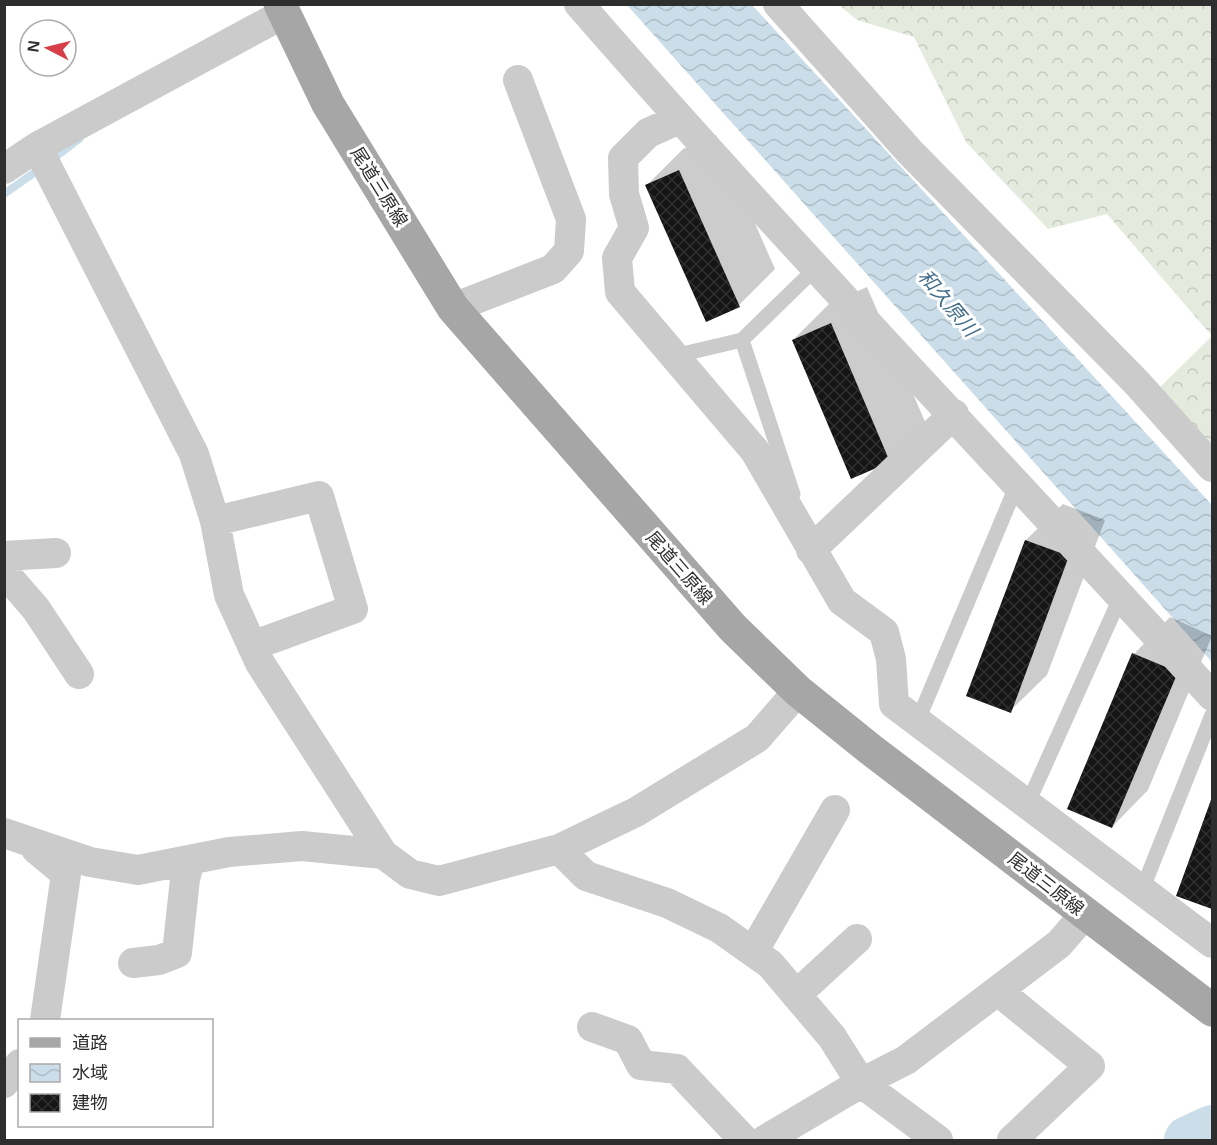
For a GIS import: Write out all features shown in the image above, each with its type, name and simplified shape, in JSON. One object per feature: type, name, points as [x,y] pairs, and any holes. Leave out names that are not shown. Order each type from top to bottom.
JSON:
[{"type":"main road","name":"尾道三原線","points":[[283,9],[328,104],[453,308],[733,628],[798,691],[1212,1010]]},
{"type":"street","points":[[579,4],[679,119],[1018,482],[1212,696]]},
{"type":"street","points":[[778,4],[910,152],[1137,383],[1212,467]]},
{"type":"street","points":[[4,169],[36,147],[283,9]]},
{"type":"street","points":[[453,308],[553,269],[568,250],[571,219],[518,80]]},
{"type":"street","points":[[679,119],[648,133],[623,158],[624,194],[634,228],[617,258],[620,292],[755,451],[842,601],[884,632],[891,659],[894,704],[1212,943]]},
{"type":"street","points":[[36,147],[194,454],[215,521],[229,595],[260,663],[383,854],[410,874],[440,881],[559,849],[636,812],[757,738],[798,691]]},
{"type":"street","points":[[811,550],[954,414]]},
{"type":"street","points":[[215,521],[319,496],[353,609],[252,646]]},
{"type":"street","points":[[4,556],[56,553]]},
{"type":"street","points":[[4,572],[36,609],[80,674]]},
{"type":"street","points":[[753,952],[835,810]]},
{"type":"street","points":[[14,836],[90,862],[138,870],[229,852],[302,846],[383,854]]},
{"type":"street","points":[[14,836],[66,874],[45,1019]]},
{"type":"street","points":[[559,849],[586,876],[667,903],[719,928],[770,964],[832,1037],[861,1083],[938,1140]]},
{"type":"street","points":[[133,963],[159,960],[177,953],[185,879],[190,860]]},
{"type":"street","points":[[765,1140],[861,1083],[906,1060],[1059,944],[1085,914]]},
{"type":"street","points":[[796,995],[857,939]]},
{"type":"street","points":[[998,991],[1090,1066],[1012,1140]]},
{"type":"street","points":[[592,1027],[628,1040],[641,1065],[677,1069],[744,1140]]},
{"type":"street","points":[[4,1083],[18,1066]]},
{"type":"lane","points":[[674,356],[742,340],[817,267]]},
{"type":"lane","points":[[742,340],[811,550]]},
{"type":"lane","points":[[918,720],[1018,482]]},
{"type":"lane","points":[[1028,803],[1121,596]]},
{"type":"lane","points":[[1142,890],[1212,715]]},
{"type":"green space","points":[[839,5],[1212,5],[1212,336],[1107,214],[1048,229],[966,142],[914,37],[857,20]]},
{"type":"green space","points":[[1212,336],[1212,449],[1158,389]]},
{"type":"water","name":"和久原川","points":[[627,5],[752,5],[1212,505],[1212,662]]},
{"type":"building","points":[[679,170],[740,307],[706,322],[645,185]]},
{"type":"building","points":[[831,323],[890,462],[851,479],[792,340]]},
{"type":"building","points":[[1025,540],[1069,556],[1011,713],[966,696]]},
{"type":"building","points":[[1132,653],[1178,672],[1112,828],[1067,809]]},
{"type":"building","points":[[1212,797],[1212,909],[1176,896]]},
{"type":"waterway","points":[[51,160],[79,139]]},
{"type":"waterway","points":[[4,194],[41,168]]},
{"type":"waterway","points":[[1188,1140],[1212,1129]]}]
